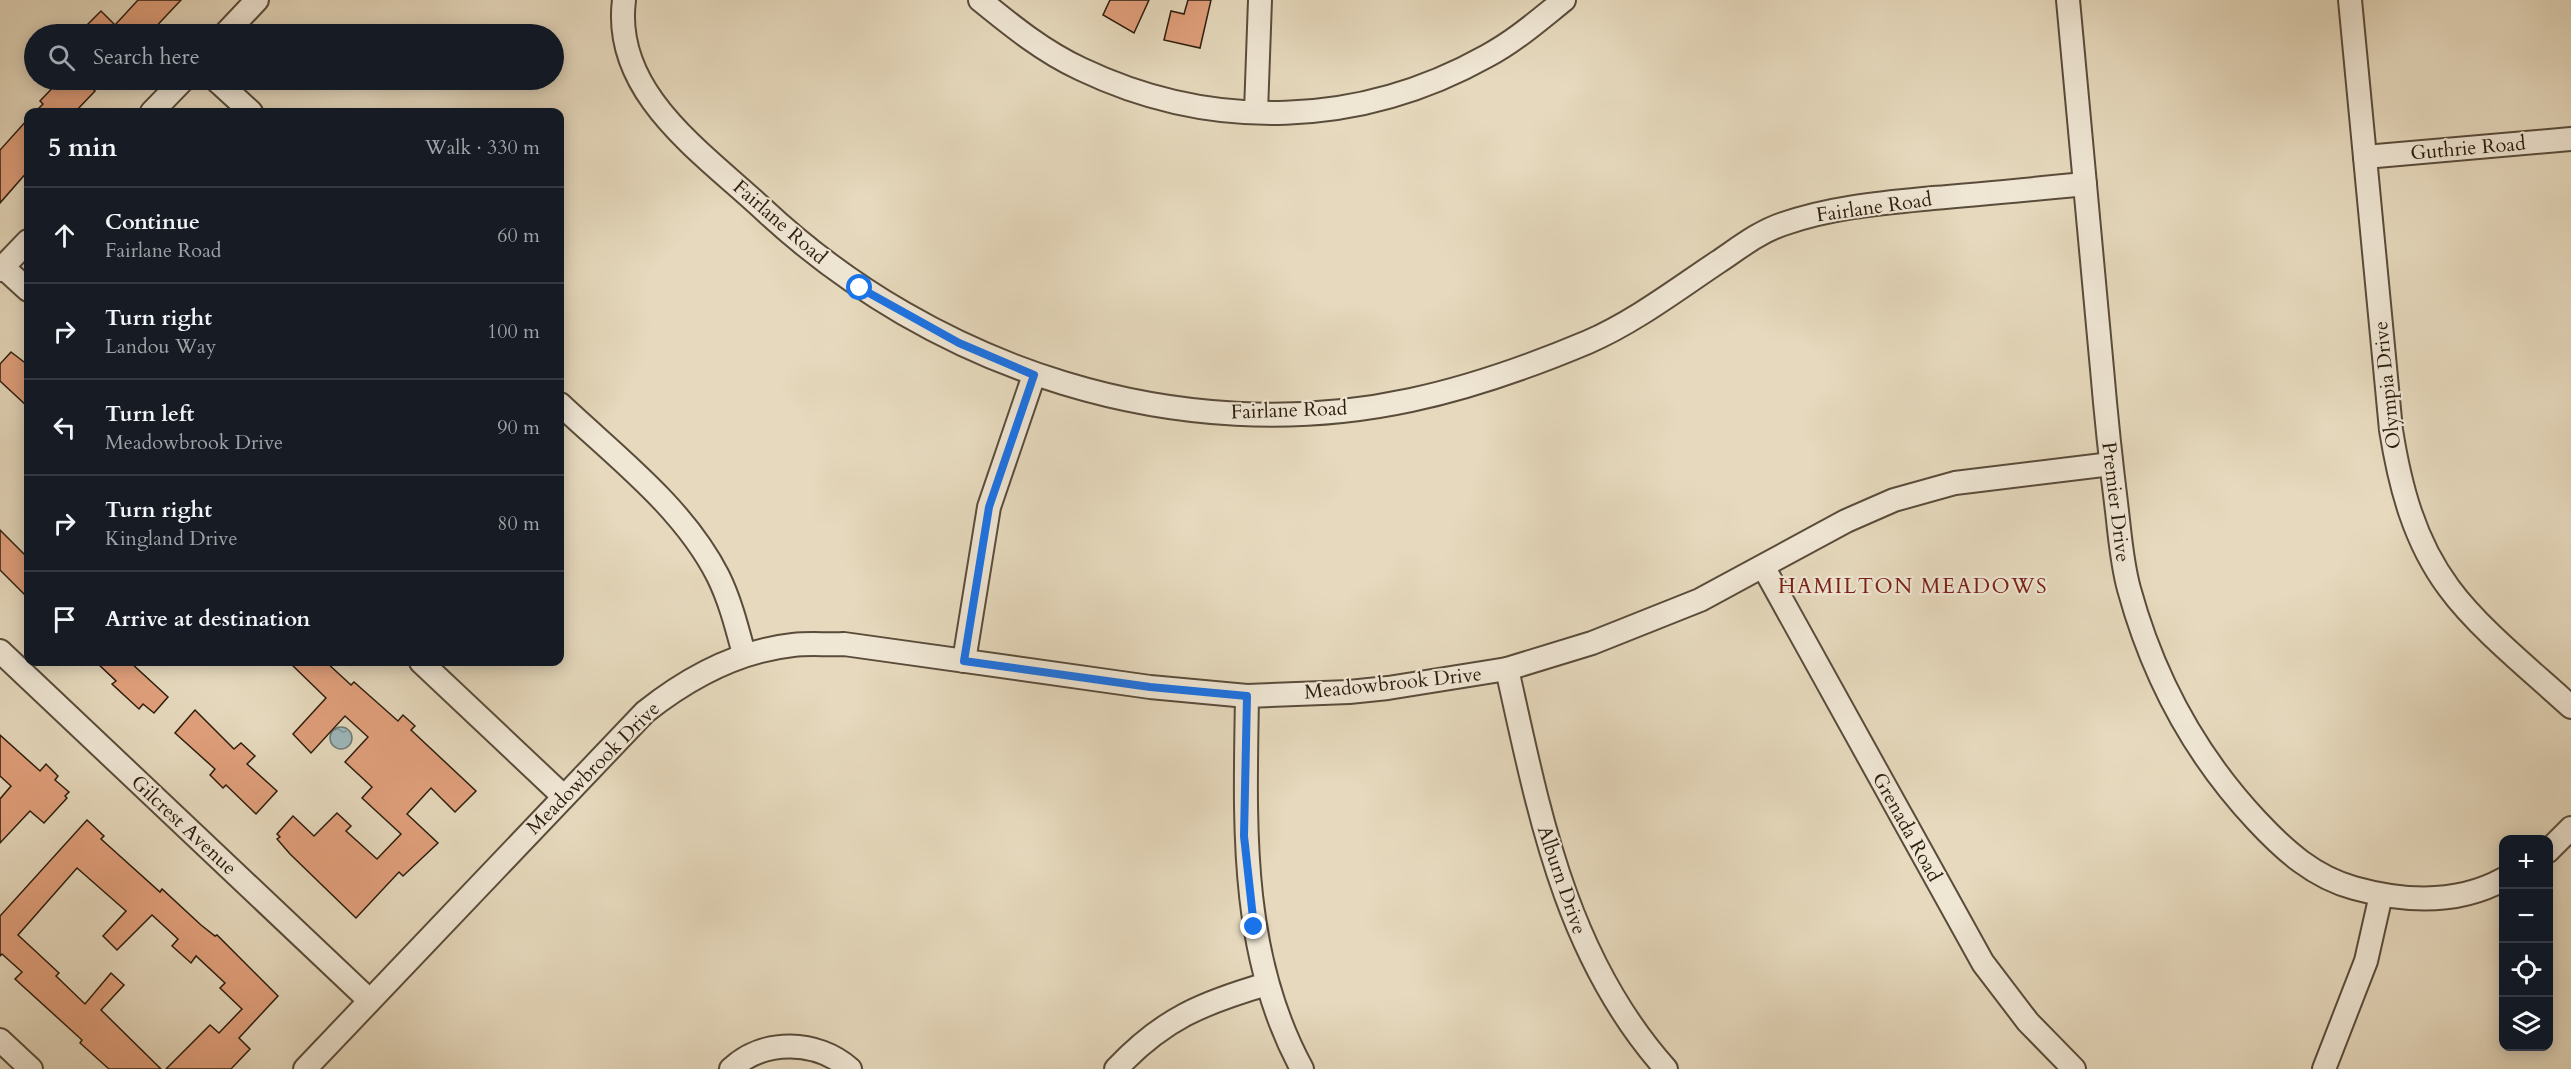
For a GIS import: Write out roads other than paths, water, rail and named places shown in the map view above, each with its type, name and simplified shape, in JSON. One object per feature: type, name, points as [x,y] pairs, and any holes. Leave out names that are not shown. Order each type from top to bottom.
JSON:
[{"type":"street","points":[[234,24],[257,0]]},
{"type":"street","name":"Fairlane Road","points":[[624,0],[623,28],[628,56],[638,81],[648,96],[674,125],[787,231],[860,288],[910,318],[959,343],[1034,375],[1084,390],[1154,405],[1209,411],[1279,413],[1384,405],[1490,379],[1594,339],[1638,315],[1755,237],[1795,220],[1866,204],[2085,184]]},
{"type":"street","points":[[980,0],[1046,50],[1081,69],[1137,92],[1208,109],[1284,113],[1345,109],[1404,94],[1487,57],[1510,43],[1564,0]]},
{"type":"street","points":[[1256,112],[1260,0]]},
{"type":"street","name":"Premier Drive","points":[[2067,0],[2111,464],[2129,587],[2146,646],[2183,722],[2226,785],[2280,845],[2325,877],[2381,895],[2438,899],[2487,888],[2499,882]]},
{"type":"street","name":"Olympia Drive","points":[[2350,0],[2391,430],[2397,472],[2410,514],[2422,544],[2449,588],[2512,654],[2571,707]]},
{"type":"street","points":[[156,108],[173,90]]},
{"type":"street","points":[[227,90],[247,108]]},
{"type":"street","name":"Guthrie Road","points":[[2365,157],[2571,139]]},
{"type":"street","points":[[24,244],[1,268],[24,287]]},
{"type":"street","points":[[964,661],[989,507],[1034,375]]},
{"type":"street","points":[[564,408],[671,510],[701,547],[719,577],[744,654]]},
{"type":"street","name":"Meadowbrook Drive","points":[[305,1069],[562,795],[645,712],[690,680],[744,654],[792,645],[844,644],[1150,687],[1247,696],[1349,692],[1507,669],[1654,620],[1764,568],[1846,521],[1894,500],[1955,483],[2111,464]]},
{"type":"street","name":"Grenada Road","points":[[1764,568],[1983,963],[2028,1022],[2074,1069]]},
{"type":"street","name":"Gilcrest Avenue","points":[[0,651],[369,1000]]},
{"type":"street","points":[[425,666],[562,795]]},
{"type":"street","name":"Alburn Drive","points":[[1507,669],[1541,820],[1566,902],[1582,940],[1605,983],[1634,1029],[1666,1069]]},
{"type":"street","points":[[1247,696],[1246,859],[1254,927],[1267,984],[1302,1069]]},
{"type":"street","points":[[2553,846],[2571,828]]},
{"type":"street","points":[[2324,1069],[2366,961],[2381,895]]},
{"type":"street","points":[[1116,1069],[1142,1043],[1186,1012],[1267,984]]},
{"type":"street","points":[[0,1040],[31,1069]]},
{"type":"street","points":[[730,1069],[745,1059],[775,1047],[800,1047],[833,1057],[850,1069]]},
{"type":"water","points":[[341,727],[349,730],[352,738],[349,746],[341,749],[333,746],[330,738],[333,730]]},
{"type":"district","name":"HAMILTON MEADOWS","points":[[1913,586]]}]
